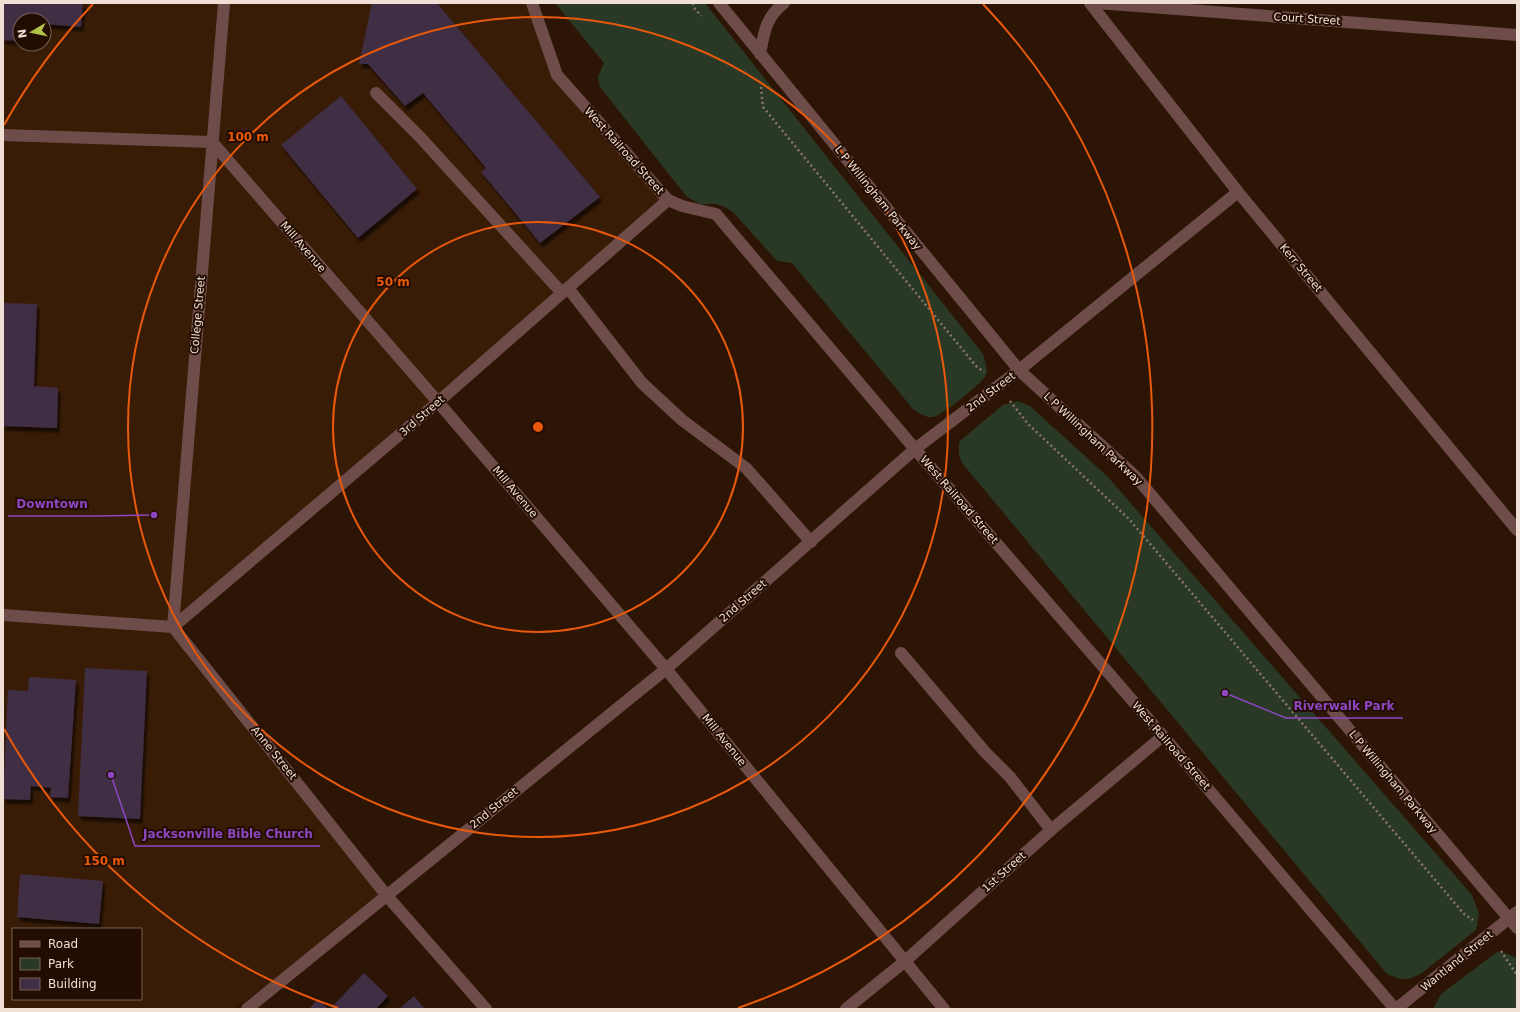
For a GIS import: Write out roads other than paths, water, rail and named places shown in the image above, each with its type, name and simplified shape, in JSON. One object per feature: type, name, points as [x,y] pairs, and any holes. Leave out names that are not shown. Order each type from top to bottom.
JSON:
[{"type":"street","name":"College Street","points":[[173,627],[224,3]]},
{"type":"street","name":"West Railroad Street","points":[[532,3],[557,75],[668,200],[682,206],[716,214],[915,449],[1163,736],[1395,1009]]},
{"type":"street","name":"L P Willingham Parkway","points":[[719,3],[1020,370],[1136,477],[1514,920]]},
{"type":"street","points":[[760,54],[764,32],[769,18],[777,8],[784,3]]},
{"type":"street","name":"Kerr Street","points":[[1090,3],[1238,192],[1517,530]]},
{"type":"street","name":"Court Street","points":[[1097,3],[1517,35]]},
{"type":"street","points":[[376,93],[420,137],[565,291],[642,383],[682,420],[746,468],[811,542]]},
{"type":"street","points":[[3,135],[212,142]]},
{"type":"street","name":"Mill Avenue","points":[[212,142],[438,402],[666,669],[904,962],[944,1009]]},
{"type":"street","name":"2nd Street","points":[[247,1009],[666,669],[915,449],[1020,370],[1238,192]]},
{"type":"street","name":"3rd Street","points":[[173,627],[438,402],[668,200]]},
{"type":"street","points":[[3,615],[173,627]]},
{"type":"street","name":"Anne Street","points":[[173,627],[387,896],[486,1009]]},
{"type":"street","points":[[901,654],[985,752],[1010,777],[1051,830]]},
{"type":"street","name":"1st Street","points":[[846,1009],[904,962],[1051,830],[1163,736]]},
{"type":"street","name":"Wantland Street","points":[[1395,1009],[1514,920]]},
{"type":"place","name":"Downtown","points":[[154,515]]},
{"type":"place","name":"Riverwalk Park","points":[[1225,693]]},
{"type":"place","name":"Jacksonville Bible Church","points":[[111,775]]}]
